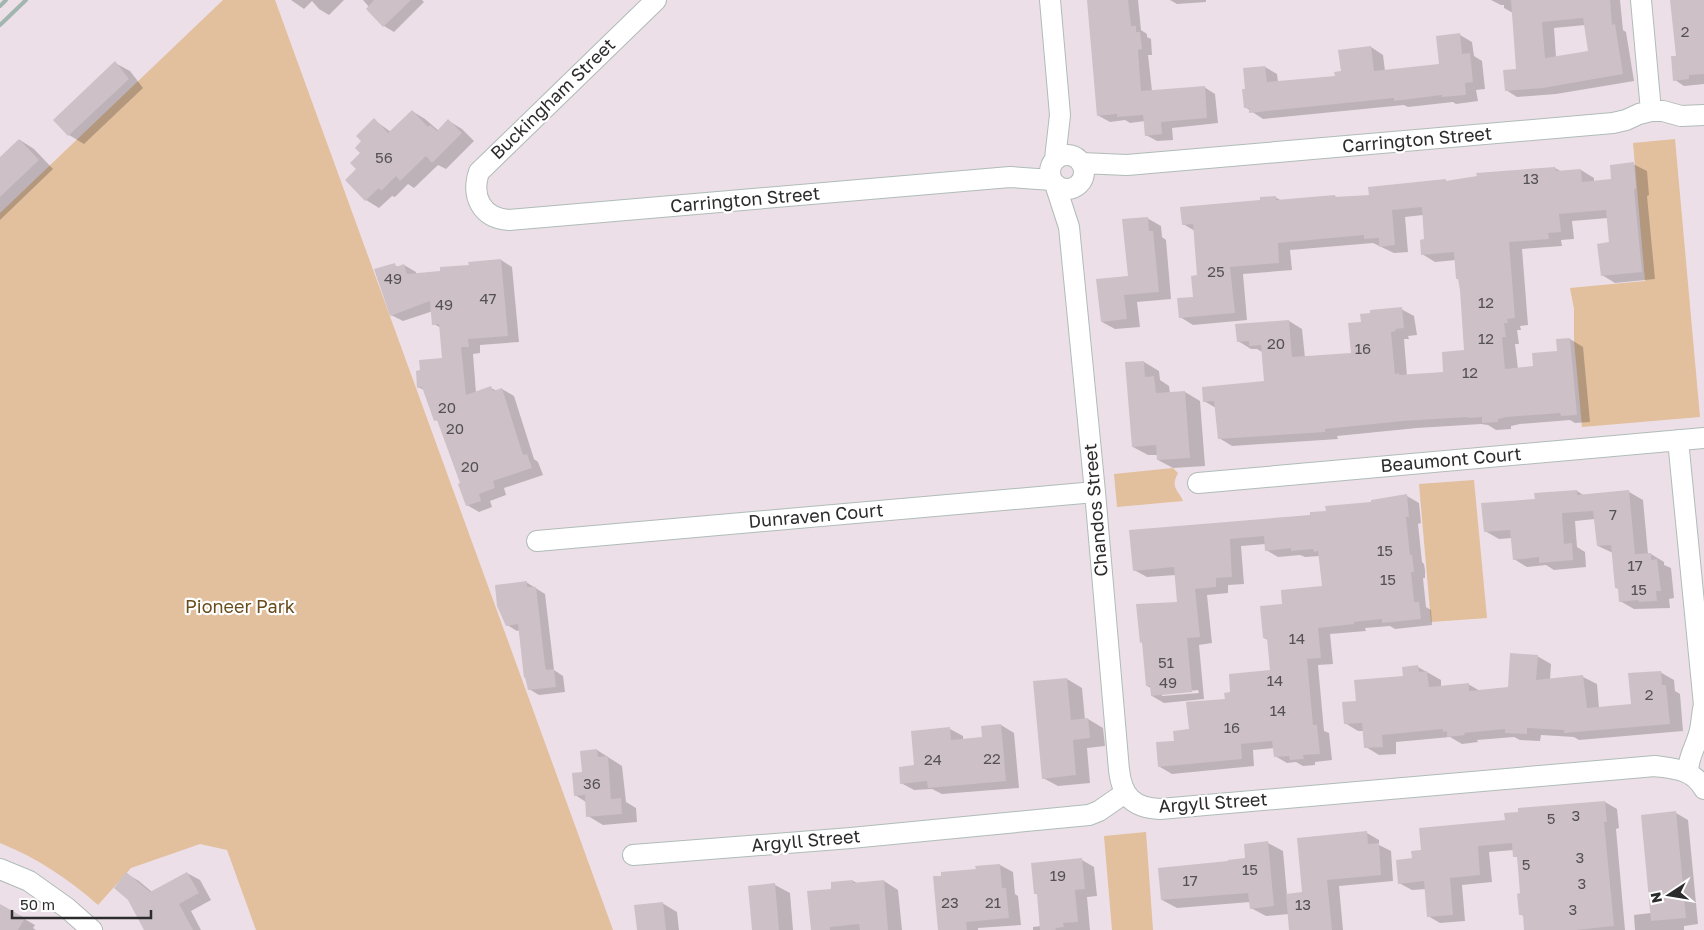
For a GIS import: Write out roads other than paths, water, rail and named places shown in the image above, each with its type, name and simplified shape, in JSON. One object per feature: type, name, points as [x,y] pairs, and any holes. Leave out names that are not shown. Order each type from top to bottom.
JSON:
[{"type":"street","name":"Buckingham Street","points":[[483,209],[476,192],[476,181],[480,172],[656,0]]},
{"type":"street","points":[[1050,0],[1060,115],[1054,172],[1069,227]]},
{"type":"street","points":[[1641,0],[1651,111]]},
{"type":"street","name":"Carrington Street","points":[[1081,171],[1127,165],[1613,123],[1651,111],[1662,111],[1681,116],[1704,115]]},
{"type":"street","points":[[1060,115],[1081,171],[1069,227]]},
{"type":"street","points":[[1054,172],[1064,155],[1074,156],[1081,171]]},
{"type":"street","points":[[1054,172],[1065,189],[1070,189],[1081,171]]},
{"type":"street","name":"Carrington Street","points":[[483,209],[494,217],[509,220],[1054,172]]},
{"type":"street","name":"Chandos Street","points":[[1069,227],[1120,782],[1125,793]]},
{"type":"street","name":"Beaumont Court","points":[[1198,483],[1704,438]]},
{"type":"street","points":[[1678,440],[1704,705],[1698,738],[1696,764],[1700,782],[1704,789]]},
{"type":"street","name":"Dunraven Court","points":[[537,541],[1094,492]]},
{"type":"street","name":"Argyll Street","points":[[633,855],[851,838],[1088,815],[1099,811],[1125,793],[1138,804],[1149,808],[1160,808],[1655,766],[1679,769],[1696,764]]},
{"type":"street","points":[[0,869],[29,881],[67,908],[92,930]]},
{"type":"railway","points":[[0,6],[6,0]]},
{"type":"railway","points":[[0,25],[26,0]]},
{"type":"park label","name":"Pioneer Park","points":[[240,607]]}]
